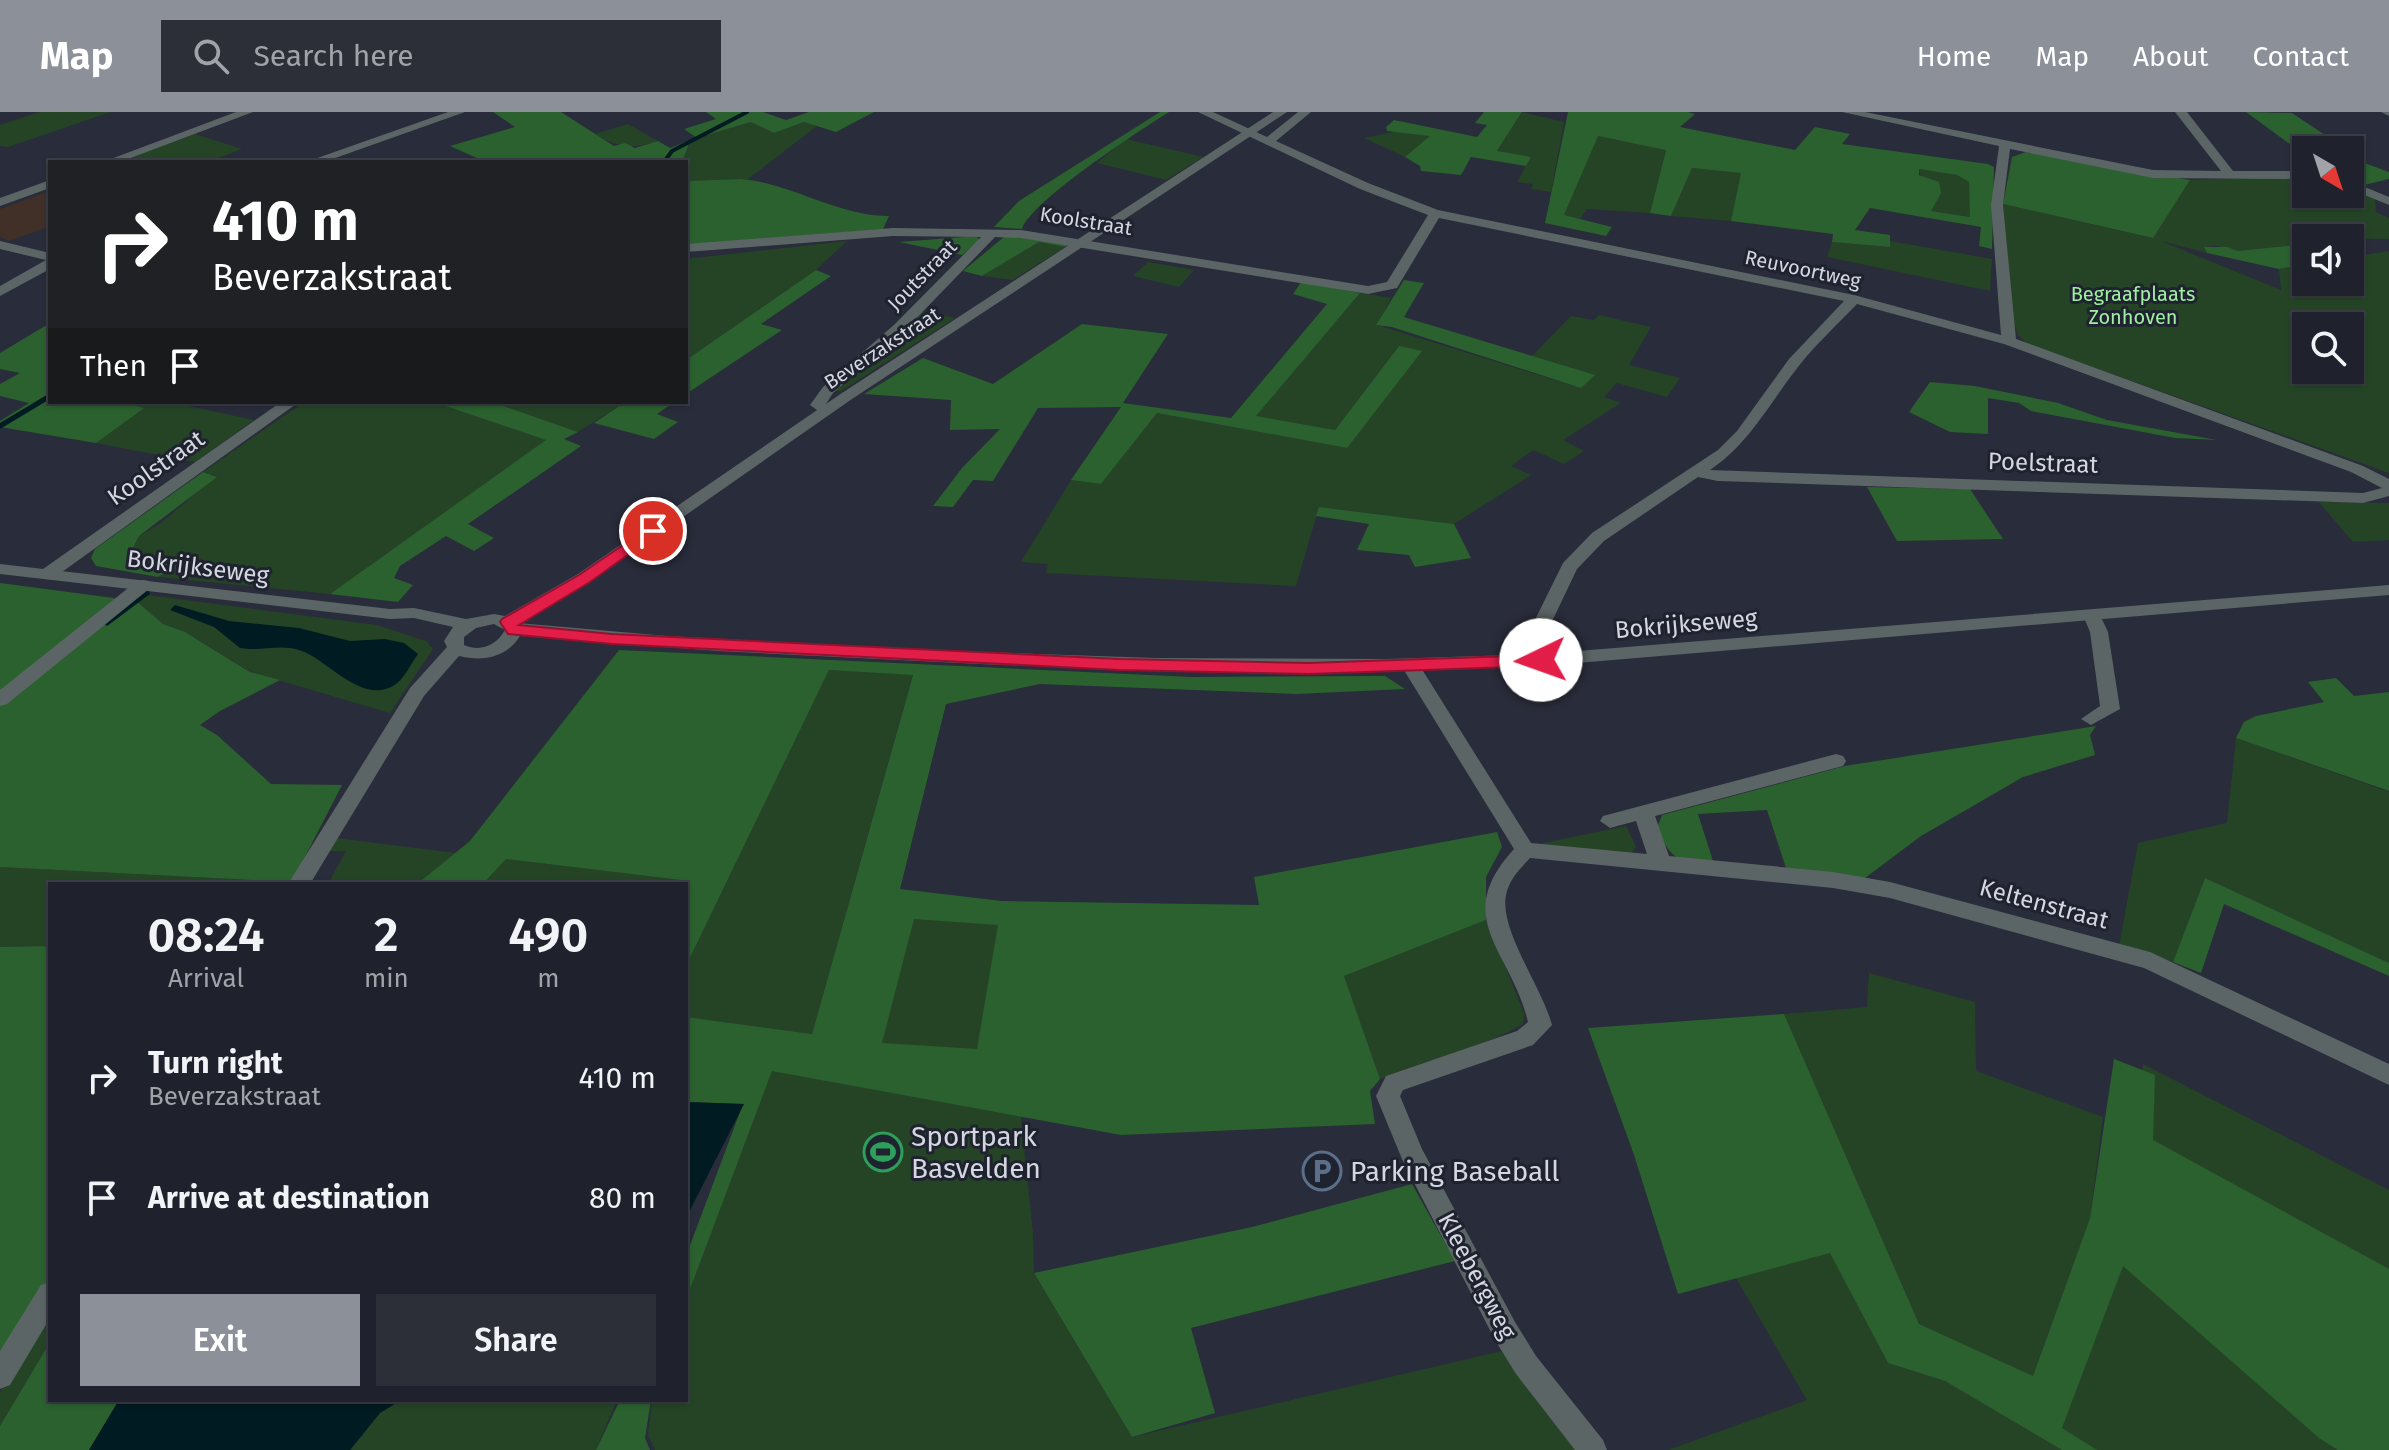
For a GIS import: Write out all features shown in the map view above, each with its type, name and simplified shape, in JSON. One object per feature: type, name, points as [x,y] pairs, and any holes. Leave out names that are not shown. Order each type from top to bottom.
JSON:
[{"type":"street","points":[[115,160],[247,112]]},
{"type":"street","points":[[318,160],[459,112]]},
{"type":"street","name":"Reuvoortweg","points":[[1204,112],[1364,186],[1435,213],[1854,299],[2009,341],[2357,469],[2389,488]]},
{"type":"street","name":"Beverzakstraat","points":[[511,626],[825,411],[1281,112]]},
{"type":"street","points":[[1269,141],[1305,112]]},
{"type":"street","points":[[1848,112],[2153,174],[2292,175]]},
{"type":"street","points":[[2181,112],[2230,175]]},
{"type":"street","points":[[2005,144],[1997,218],[2009,341]]},
{"type":"street","points":[[2364,186],[2389,183]]},
{"type":"street","points":[[0,202],[48,185]]},
{"type":"street","points":[[2364,190],[2389,201]]},
{"type":"street","name":"Koolstraat","points":[[688,248],[893,232],[992,233],[1085,242],[1368,290],[1392,285],[1435,213]]},
{"type":"street","name":"Joutstraat","points":[[825,411],[818,405],[828,390],[900,327],[992,233]]},
{"type":"street","points":[[0,245],[48,257]]},
{"type":"street","points":[[0,292],[48,264]]},
{"type":"street","points":[[1541,660],[1537,634],[1569,567],[1598,537],[1724,453],[1742,434],[1794,362],[1854,299]]},
{"type":"street","name":"Koolstraat","points":[[49,573],[288,404]]},
{"type":"street","name":"Poelstraat","points":[[1694,472],[1718,476],[2363,498],[2389,488]]},
{"type":"street","name":"Bokrijkseweg","points":[[0,569],[390,614],[414,613],[468,625],[494,619],[511,626],[612,639],[1213,668],[1411,667],[1541,660],[2389,590]]},
{"type":"street","points":[[0,700],[143,585]]},
{"type":"street","name":"Bokrijkseweg","points":[[390,614],[477,654],[503,646],[612,639]]},
{"type":"street","points":[[2091,719],[2110,709],[2099,632],[2092,615]]},
{"type":"street","points":[[300,882],[417,692],[468,625]]},
{"type":"street","points":[[503,646],[511,626]]},
{"type":"street","points":[[405,713],[477,654]]},
{"type":"street","points":[[1411,667],[1525,850]]},
{"type":"street","points":[[1610,821],[1644,815],[1836,761]]},
{"type":"street","points":[[1644,815],[1661,863]]},
{"type":"street","name":"Keltenstraat","points":[[1525,850],[1833,880],[1890,890],[2091,943],[2193,980],[2389,1075]]},
{"type":"street","name":"Kleebergweg","points":[[1525,850],[1499,878],[1495,913],[1502,942],[1538,1009],[1540,1025],[1525,1038],[1394,1083],[1388,1096],[1411,1152],[1505,1331],[1526,1365],[1593,1450]]},
{"type":"street","points":[[0,1376],[48,1297]]},
{"type":"shaded area","points":[[48,192],[48,227],[9,241],[0,237],[0,209]]},
{"type":"shaded area","points":[[175,605],[229,621],[299,628],[350,641],[385,639],[404,643],[418,654],[396,684],[384,690],[372,690],[347,680],[302,651],[240,648],[214,627],[170,610]]},
{"type":"shaded area","points":[[688,1102],[744,1104],[688,1214]]},
{"type":"shaded area","points":[[118,1402],[398,1402],[380,1413],[350,1450],[89,1450]]},
{"type":"green space","points":[[39,112],[111,112],[8,147],[0,146],[0,125]]},
{"type":"green space","points":[[493,112],[561,112],[614,146],[625,143],[635,148],[658,141],[670,148],[685,142],[689,144],[683,160],[482,160],[450,146],[515,127]]},
{"type":"green space","points":[[706,112],[763,112],[786,120],[809,112],[874,112],[836,132],[804,122],[774,133],[751,122],[697,138],[684,129],[716,119]]},
{"type":"green space","points":[[1160,112],[1169,112],[1065,185],[1030,217],[1022,229],[994,227],[1019,201]]},
{"type":"green space","points":[[1484,112],[1522,112],[1497,151],[1531,157],[1526,166],[1471,157],[1461,175],[1421,171],[1420,166],[1405,157],[1430,136],[1387,131],[1386,127],[1394,120],[1477,137],[1487,125],[1475,123]]},
{"type":"green space","points":[[1522,112],[1564,122],[1551,192],[1531,189],[1533,184],[1517,182],[1530,158],[1497,152]]},
{"type":"green space","points":[[1568,112],[1688,112],[1695,114],[1680,127],[1795,150],[1815,127],[1850,134],[1842,144],[1994,167],[1992,249],[1979,246],[1981,227],[1870,208],[1855,230],[1890,235],[1890,247],[1832,242],[1833,234],[1731,221],[1741,173],[1692,168],[1671,216],[1650,213],[1666,150],[1598,136],[1564,215],[1612,227],[1606,236],[1545,223]],"holes":[[[1919,169],[1957,175],[1969,182],[1970,217],[1931,211],[1941,193],[1939,182],[1919,175]]]},
{"type":"green space","points":[[2246,112],[2292,113],[2326,136],[2292,136],[2292,146]]},
{"type":"green space","points":[[751,122],[774,133],[804,122],[817,126],[748,179],[688,181],[688,160],[683,160],[689,145],[685,142]]},
{"type":"green space","points":[[628,124],[658,141],[625,146],[595,134]]},
{"type":"green space","points":[[1403,130],[1431,136],[1405,157],[1364,138]]},
{"type":"green space","points":[[195,134],[242,149],[213,160],[127,159]]},
{"type":"green space","points":[[1597,136],[1666,149],[1650,213],[1587,209],[1580,219],[1564,215]]},
{"type":"green space","points":[[1126,139],[1203,157],[1166,180],[1097,163]]},
{"type":"green space","points":[[2026,152],[2190,180],[2153,238],[2003,204],[2012,157]]},
{"type":"green space","points":[[2364,163],[2389,172],[2389,179],[2364,185]]},
{"type":"green space","points":[[1692,168],[1741,173],[1731,221],[1671,216]]},
{"type":"green space","points":[[1919,169],[1957,175],[1969,182],[1971,217],[1931,211]]},
{"type":"green space","name":"Begraafplaats Zonhoven","points":[[2292,176],[2292,208],[2364,208],[2364,193],[2375,198],[2376,212],[2389,218],[2389,239],[2364,239],[2364,224],[2292,224],[2292,245],[2238,251],[2217,246],[2204,247],[2207,253],[2161,241],[2281,290],[2279,269],[2292,267],[2292,296],[2364,296],[2364,255],[2389,251],[2389,473],[2026,343],[2018,335],[2013,320],[2003,204],[2152,238],[2190,180]]},
{"type":"green space","points":[[742,179],[761,182],[851,211],[889,216],[883,229],[688,245],[688,181]]},
{"type":"green space","points":[[976,236],[980,240],[962,255],[899,242]]},
{"type":"green space","points":[[1005,236],[1073,242],[1065,247],[1039,242],[982,276],[963,271]]},
{"type":"green space","points":[[847,241],[816,270],[688,359],[688,259]]},
{"type":"green space","points":[[1890,241],[1992,259],[1990,291],[1827,257],[1832,242],[1889,247]]},
{"type":"green space","points":[[1039,242],[1065,247],[1013,280],[982,276]]},
{"type":"green space","points":[[2292,245],[2292,267],[2279,269],[2207,253],[2204,247],[2227,247],[2238,251]]},
{"type":"green space","points":[[1148,262],[1194,270],[1179,287],[1133,276]]},
{"type":"green space","points":[[816,270],[831,276],[761,324],[782,330],[688,393],[688,359]]},
{"type":"green space","points":[[1404,280],[1424,283],[1404,317],[1595,375],[1581,388],[1392,327],[1376,325]]},
{"type":"green space","points":[[1301,282],[1360,293],[1256,416],[1335,430],[1399,346],[1422,351],[1347,448],[1157,413],[1101,484],[1071,480],[1121,407],[1038,408],[993,481],[973,480],[953,507],[933,506],[962,468],[1000,429],[950,430],[951,400],[864,394],[923,358],[993,384],[1082,324],[1168,334],[1123,403],[1231,418],[1327,304],[1293,294]]},
{"type":"green space","points":[[1360,293],[1391,298],[1377,325],[1581,388],[1594,375],[1531,357],[1571,316],[1594,320],[1599,315],[1651,327],[1629,365],[1680,378],[1667,397],[1617,383],[1604,397],[1621,403],[1563,440],[1584,451],[1564,464],[1533,450],[1511,466],[1531,475],[1454,524],[1319,507],[1296,586],[1046,573],[1048,564],[1021,562],[1071,480],[1101,484],[1157,413],[1347,448],[1398,347],[1335,430],[1255,416]]},
{"type":"green space","points":[[921,311],[955,318],[841,391],[834,391]]},
{"type":"green space","points":[[48,324],[48,404],[129,404],[144,408],[96,443],[0,427],[0,421],[29,403],[0,396],[0,384],[20,373],[0,369],[0,353]]},
{"type":"green space","points":[[1930,382],[1975,386],[2058,403],[2107,420],[2217,440],[2175,438],[2031,411],[2019,403],[1988,398],[1988,434],[1950,432],[1909,412]]},
{"type":"green space","points":[[129,404],[179,404],[254,420],[195,462],[96,443],[143,408]]},
{"type":"green space","points":[[301,404],[449,404],[547,440],[330,594],[158,577],[175,568],[131,553],[139,536],[161,523],[216,476],[203,472]]},
{"type":"green space","points":[[440,404],[498,404],[578,432],[564,439],[581,446],[468,524],[494,538],[474,551],[446,536],[400,566],[394,578],[413,585],[398,602],[330,594],[546,440]]},
{"type":"green space","points":[[498,404],[622,404],[578,432]]},
{"type":"green space","points":[[622,404],[671,404],[657,414],[678,422],[654,439],[594,423]]},
{"type":"green space","points":[[203,472],[217,477],[139,536],[131,552],[176,567],[158,577],[96,566],[91,558],[95,549]]},
{"type":"green space","points":[[1867,487],[1970,489],[2003,539],[1897,541]]},
{"type":"green space","points":[[2319,502],[2389,503],[2389,540],[2353,542]]},
{"type":"green space","points":[[1319,507],[1454,524],[1471,558],[1415,567],[1409,555],[1357,550],[1369,524],[1316,516]]},
{"type":"green space","points":[[0,583],[114,598],[115,602],[0,691]]},
{"type":"green space","points":[[147,595],[377,625],[426,641],[433,649],[390,713],[251,672],[185,632],[163,624],[135,600]]},
{"type":"green space","points":[[135,600],[163,624],[185,632],[250,672],[280,680],[200,725],[217,735],[271,784],[342,785],[292,882],[0,867],[0,705]]},
{"type":"green space","points":[[619,650],[1191,677],[1385,676],[1405,689],[1296,694],[1040,684],[946,704],[900,889],[1002,901],[1259,905],[1254,877],[1497,832],[1502,847],[1486,877],[1486,920],[1344,976],[1380,1079],[1370,1091],[1375,1124],[1121,1135],[772,1071],[688,1295],[688,1251],[743,1104],[688,1102],[688,1017],[812,1034],[913,675],[829,670],[688,962],[688,882],[506,859],[485,882],[419,882],[470,841]],"holes":[[[914,919],[998,925],[977,1049],[882,1043]]]},
{"type":"green space","points":[[829,670],[913,674],[812,1034],[688,1017],[688,962]]},
{"type":"green space","points":[[2336,678],[2354,696],[2389,692],[2389,791],[2236,738],[2244,722],[2256,716],[2324,702],[2308,682]]},
{"type":"green space","points":[[2096,726],[2090,735],[2095,755],[2023,777],[1921,836],[1865,878],[1787,871],[1767,810],[1698,814],[1714,864],[1678,858],[1667,848],[1657,828],[1662,815],[1845,766]]},
{"type":"green space","points":[[2236,738],[2389,792],[2389,963],[2205,878],[2173,962],[2119,946],[2138,843],[2227,823]]},
{"type":"green space","points":[[1626,826],[1636,847],[1630,855],[1534,845]]},
{"type":"green space","points":[[336,838],[455,853],[419,882],[329,882],[346,851],[328,851]]},
{"type":"green space","points":[[506,859],[682,880],[680,882],[485,882]]},
{"type":"green space","points":[[0,867],[292,882],[48,882],[48,946],[0,947]]},
{"type":"green space","points":[[2205,878],[2389,963],[2389,976],[2224,904],[2201,973],[2173,962]]},
{"type":"green space","name":"Sportpark Basvelden","points":[[878,899],[1001,921],[1033,1233],[1034,1273],[1132,1437],[1502,1351],[1577,1450],[655,1450],[648,1435],[652,1402],[688,1402],[688,1295],[772,1070],[839,1069]]},
{"type":"green space","points":[[1486,920],[1525,1015],[1523,1024],[1489,1040],[1380,1079],[1344,976]]},
{"type":"green space","points":[[48,946],[48,1281],[0,1358],[0,947]]},
{"type":"green space","points":[[1869,973],[1975,1002],[1976,1071],[2103,1117],[2090,1218],[2033,1376],[1919,1324],[1784,1014],[1867,1007]]},
{"type":"green space","points":[[1784,1014],[1919,1324],[2033,1376],[2090,1218],[2114,1059],[2155,1075],[2153,1140],[2389,1269],[2389,1450],[2338,1450],[2319,1438],[2123,1266],[2062,1428],[2097,1450],[2062,1450],[1945,1381],[1888,1363],[1830,1253],[1678,1294],[1633,1152],[1588,1028]]},
{"type":"green space","points":[[2143,1064],[2389,1190],[2389,1450],[2079,1450],[2062,1428],[2117,1259]]},
{"type":"green space","points":[[1412,1184],[1455,1261],[1191,1328],[1215,1413],[1132,1437],[1034,1273],[1252,1227]]},
{"type":"green space","points":[[1830,1252],[1888,1363],[1945,1381],[2062,1450],[1668,1450],[1807,1400],[1736,1278]]},
{"type":"green space","points":[[48,1315],[48,1345],[0,1426],[0,1392]]},
{"type":"green space","points":[[48,1345],[48,1402],[118,1402],[89,1450],[0,1450],[0,1426]]},
{"type":"green space","points":[[398,1402],[616,1402],[596,1450],[350,1450],[380,1413]]},
{"type":"green space","points":[[619,1402],[651,1402],[645,1438],[650,1450],[596,1450]]},
{"type":"waterway","points":[[665,160],[672,151],[747,112]]},
{"type":"waterway","points":[[0,426],[48,397]]},
{"type":"waterway","points":[[107,623],[147,593]]},
{"type":"place","name":"Sportpark Basvelden","points":[[883,1152]]},
{"type":"place","name":"Parking Baseball","points":[[1322,1171]]},
{"type":"route","points":[[653,531],[584,578],[508,622],[514,630],[612,639],[1213,668],[1411,667],[1541,660]]}]
